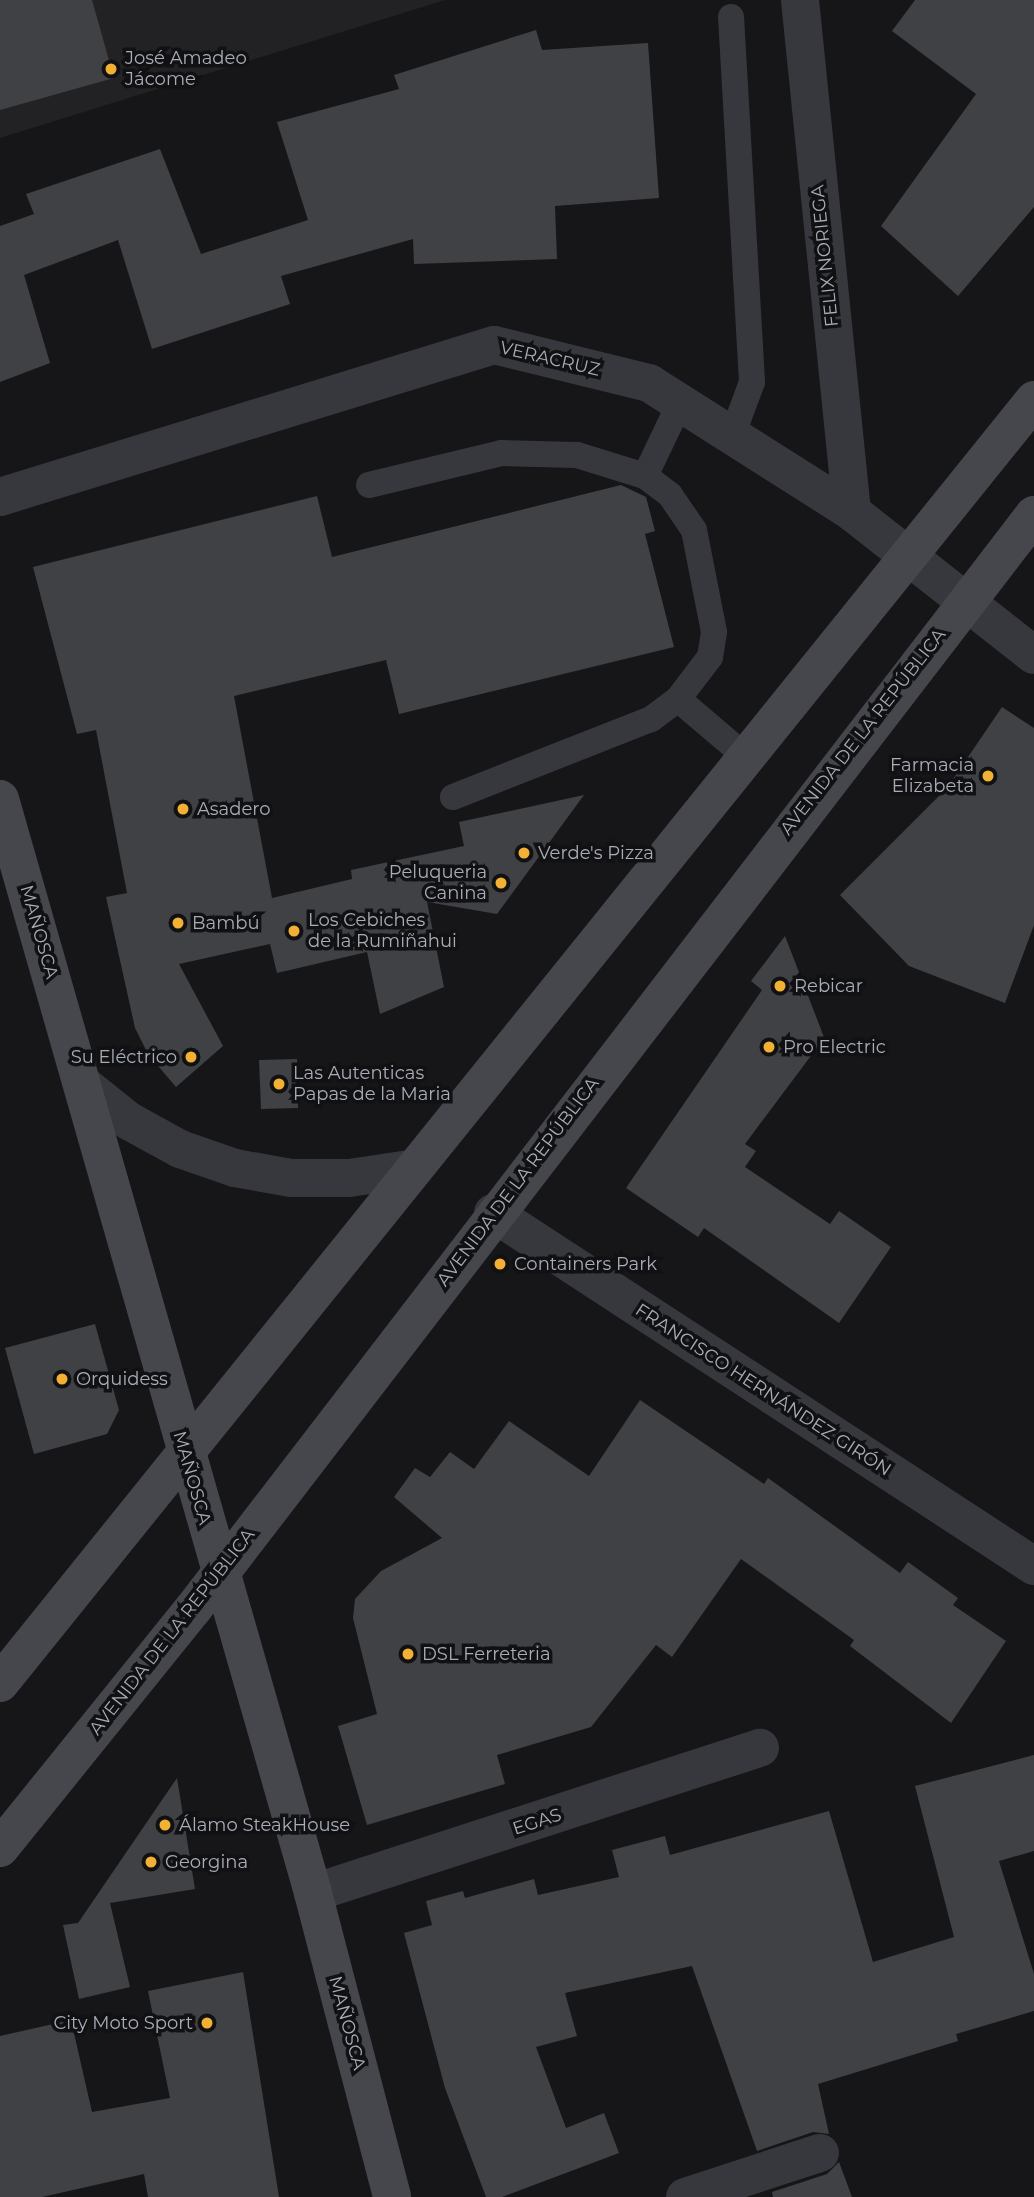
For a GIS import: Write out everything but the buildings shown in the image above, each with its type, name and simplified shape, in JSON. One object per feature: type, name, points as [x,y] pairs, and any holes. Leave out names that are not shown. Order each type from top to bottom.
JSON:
[{"type":"main road","points":[[0,1683],[411,1169],[1034,400]]},
{"type":"main road","name":"AVENIDA DE LA REPÚBLICA","points":[[0,1848],[220,1574],[493,1213],[967,598],[1034,515]]},
{"type":"main road","name":"MAÑOSCA","points":[[0,799],[84,1085],[185,1455],[313,1893],[392,2197]]},
{"type":"street","name":"FELIX NORIEGA","points":[[800,0],[852,512]]},
{"type":"street","name":"VERACRUZ","points":[[0,497],[494,345],[649,383],[852,512],[967,598],[1034,655]]},
{"type":"street","points":[[84,1085],[129,1121],[180,1149],[234,1168],[291,1178],[349,1178],[411,1169]]},
{"type":"street","name":"FRANCISCO HERNÁNDEZ GIRÓN","points":[[493,1213],[1034,1566]]},
{"type":"street","name":"EGAS","points":[[313,1893],[760,1748]]},
{"type":"street","points":[[685,2197],[820,2153]]},
{"type":"lane","points":[[731,17],[752,382],[733,436]]},
{"type":"lane","points":[[645,476],[680,403]]},
{"type":"lane","points":[[369,485],[501,453],[577,454],[645,476],[670,495],[694,530],[714,632],[710,657],[678,699],[651,719],[453,797]]},
{"type":"lane","points":[[678,699],[745,756]]},
{"type":"shaded area","name":"José Amadeo Jácome","points":[[0,0],[445,0],[0,138]]},
{"type":"place","name":"José Amadeo Jácome","points":[[111,69]]},
{"type":"place","name":"Farmacia Elizabeta","points":[[988,776]]},
{"type":"place","name":"Asadero","points":[[183,809]]},
{"type":"place","name":"Verde's Pizza","points":[[524,853]]},
{"type":"place","name":"Peluqueria Canina","points":[[501,883]]},
{"type":"place","name":"Bambú","points":[[178,923]]},
{"type":"place","name":"Los Cebiches de la Rumiñahui","points":[[294,931]]},
{"type":"place","name":"Rebicar","points":[[780,986]]},
{"type":"place","name":"Pro Electric","points":[[769,1047]]},
{"type":"place","name":"Su Eléctrico","points":[[191,1057]]},
{"type":"place","name":"Las Autenticas Papas de la Maria","points":[[279,1084]]},
{"type":"place","name":"Containers Park","points":[[500,1264]]},
{"type":"place","name":"Orquidess","points":[[62,1379]]},
{"type":"place","name":"DSL Ferreteria","points":[[408,1654]]},
{"type":"place","name":"Álamo SteakHouse","points":[[165,1825]]},
{"type":"place","name":"Georgina","points":[[151,1862]]},
{"type":"place","name":"City Moto Sport","points":[[207,2023]]}]
